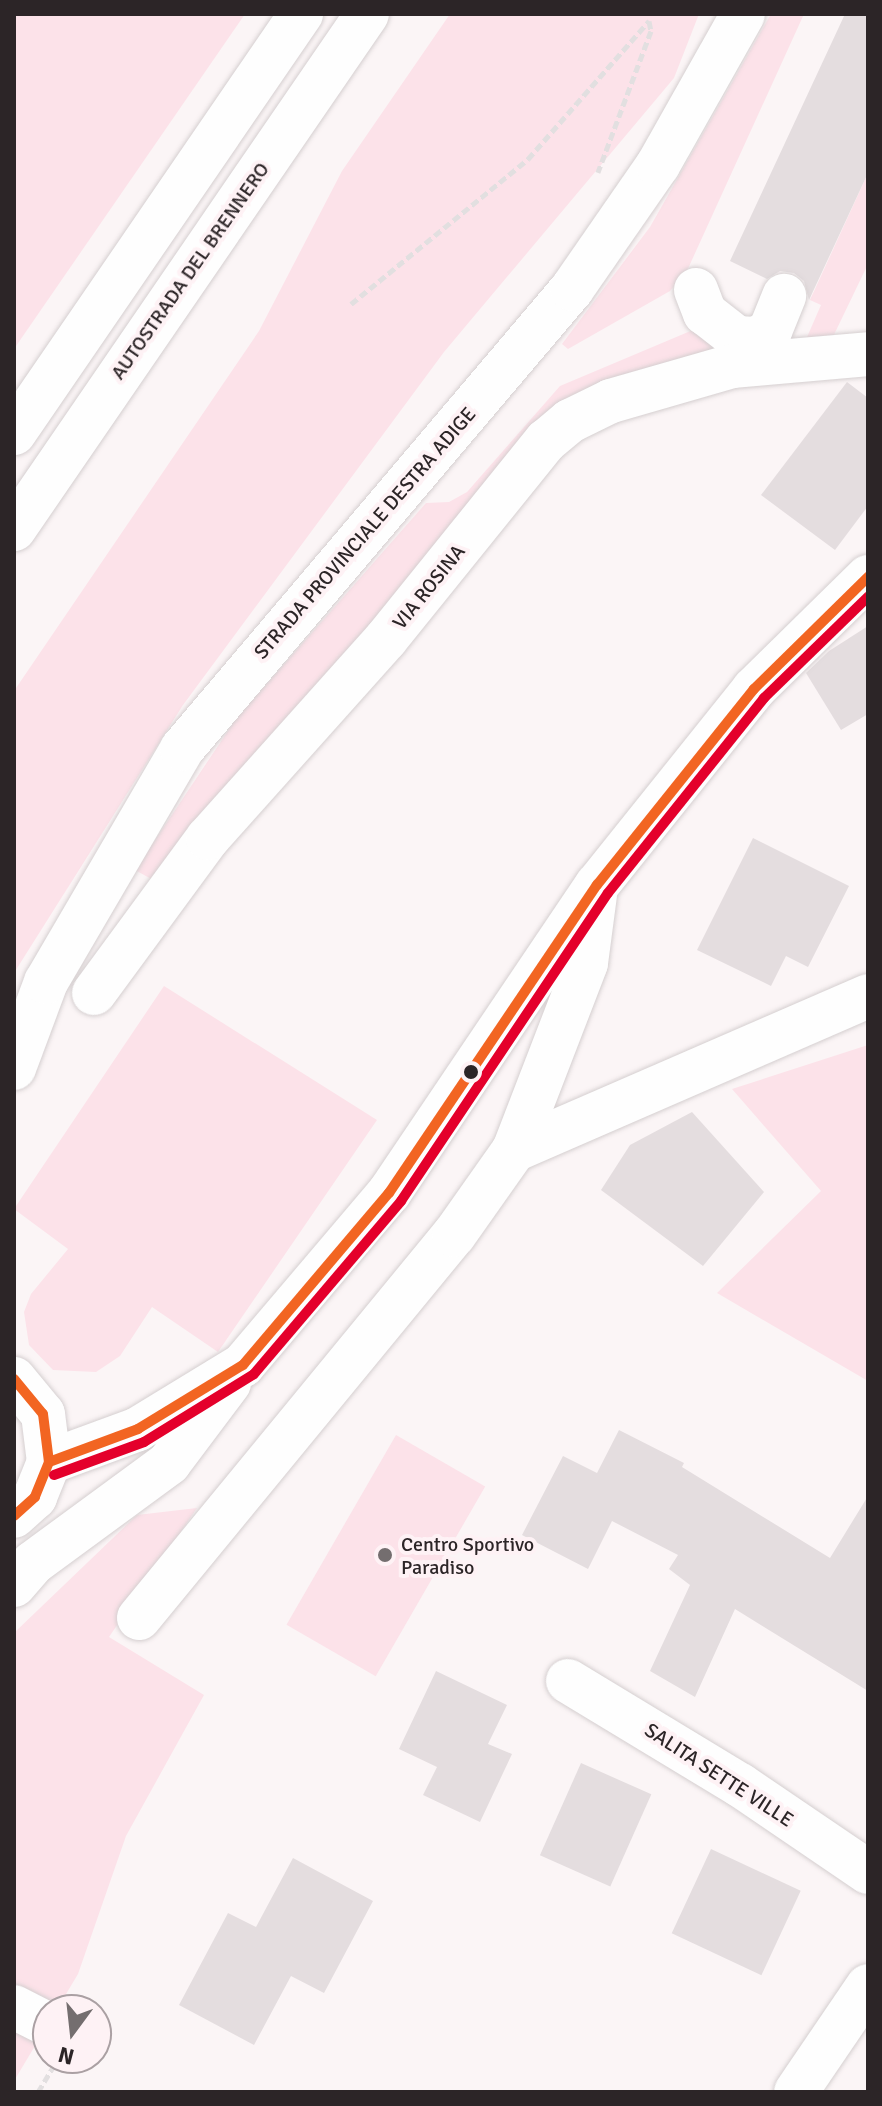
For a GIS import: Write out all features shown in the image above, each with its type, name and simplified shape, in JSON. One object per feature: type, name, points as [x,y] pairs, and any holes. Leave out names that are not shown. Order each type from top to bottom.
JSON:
[{"type":"main road","points":[[14,433],[301,14]]},
{"type":"main road","name":"AUTOSTRADA DEL BRENNERO","points":[[14,529],[367,14]]},
{"type":"main road","name":"STRADA PROVINCIALE DESTRA ADIGE","points":[[14,1068],[46,982],[182,749],[572,289],[658,165],[743,14]]},
{"type":"main road","points":[[696,290],[705,313],[737,338],[756,339],[770,331],[784,296]]},
{"type":"main road","name":"VIA ROSINA","points":[[94,993],[208,838],[386,639],[546,441],[570,421],[611,401],[732,366],[868,354]]},
{"type":"main road","points":[[14,1585],[33,1563],[169,1463],[243,1365],[389,1193],[597,885],[754,689],[868,577]]},
{"type":"main road","points":[[139,1618],[454,1235],[514,1150],[586,963],[597,885]]},
{"type":"main road","points":[[514,1150],[868,996]]},
{"type":"main road","points":[[49,1462],[138,1429],[243,1365]]},
{"type":"main road","points":[[14,1379],[43,1414],[49,1462],[35,1497],[14,1516]]},
{"type":"main road","name":"SALITA SETTE VILLE","points":[[568,1681],[740,1785],[868,1872]]},
{"type":"main road","points":[[796,2092],[868,1986]]},
{"type":"main road","points":[[14,2007],[32,2016]]},
{"type":"path","points":[[351,304],[528,159],[649,21],[651,31],[592,188]]},
{"type":"path","points":[[38,2092],[49,2074]]},
{"type":"shaded area","points":[[14,14],[245,14],[14,349]]},
{"type":"shaded area","points":[[450,14],[699,14],[674,78],[444,352],[183,705],[14,973],[14,691],[259,331],[342,171]]},
{"type":"shaded area","points":[[771,14],[804,14],[686,273],[670,291],[568,349],[562,344],[650,227]]},
{"type":"shaded area","points":[[868,173],[868,264],[830,343],[804,344],[821,305],[810,300]]},
{"type":"shaded area","points":[[700,327],[736,353],[603,389],[583,390],[589,399],[164,886],[135,870],[236,719],[426,503],[449,502],[467,492],[560,386]]},
{"type":"shaded area","points":[[164,986],[377,1120],[218,1352],[152,1307],[120,1356],[96,1372],[53,1370],[29,1345],[24,1312],[31,1294],[68,1249],[14,1209]]},
{"type":"shaded area","points":[[868,1045],[868,1381],[717,1293],[821,1191],[732,1089]]},
{"type":"shaded area","name":"Centro Sportivo Paradiso","points":[[396,1435],[485,1486],[376,1676],[286,1625]]},
{"type":"shaded area","points":[[197,1508],[109,1637],[204,1695],[126,1836],[78,1974],[66,1994],[32,1994],[32,2051],[14,2081],[14,1633],[137,1515]]},
{"type":"building","points":[[845,14],[868,14],[868,173],[809,300],[804,281],[794,273],[780,271],[767,279],[730,261]]},
{"type":"building","points":[[847,382],[868,398],[868,506],[835,550],[761,495]]},
{"type":"building","points":[[868,626],[868,714],[841,730],[806,673],[829,651]]},
{"type":"building","points":[[753,838],[849,886],[808,967],[786,956],[771,986],[697,950]]},
{"type":"building","points":[[692,1112],[764,1192],[703,1266],[601,1190],[630,1145]]},
{"type":"building","points":[[619,1430],[684,1463],[682,1467],[830,1558],[868,1496],[868,1691],[735,1609],[695,1697],[650,1671],[690,1585],[669,1569],[678,1555],[612,1521],[588,1569],[522,1535],[563,1456],[597,1473]]},
{"type":"building","points":[[436,1671],[507,1705],[488,1744],[512,1754],[480,1822],[423,1795],[437,1767],[399,1749]]},
{"type":"building","points":[[581,1763],[651,1794],[610,1887],[540,1855]]},
{"type":"building","points":[[711,1849],[801,1891],[761,1975],[672,1933]]},
{"type":"building","points":[[293,1858],[373,1901],[324,1993],[291,1976],[254,2045],[179,2005],[228,1913],[256,1927]]},
{"type":"transit line","points":[[49,1462],[138,1429],[243,1365],[389,1193],[597,885],[754,689],[868,577]]},
{"type":"transit line","points":[[54,1475],[144,1442],[254,1374],[401,1201],[608,893],[764,698],[868,597]]},
{"type":"transit line","points":[[14,1379],[43,1414],[49,1462],[35,1497],[14,1516]]},
{"type":"place","name":"Centro Sportivo Paradiso","points":[[385,1555]]}]
